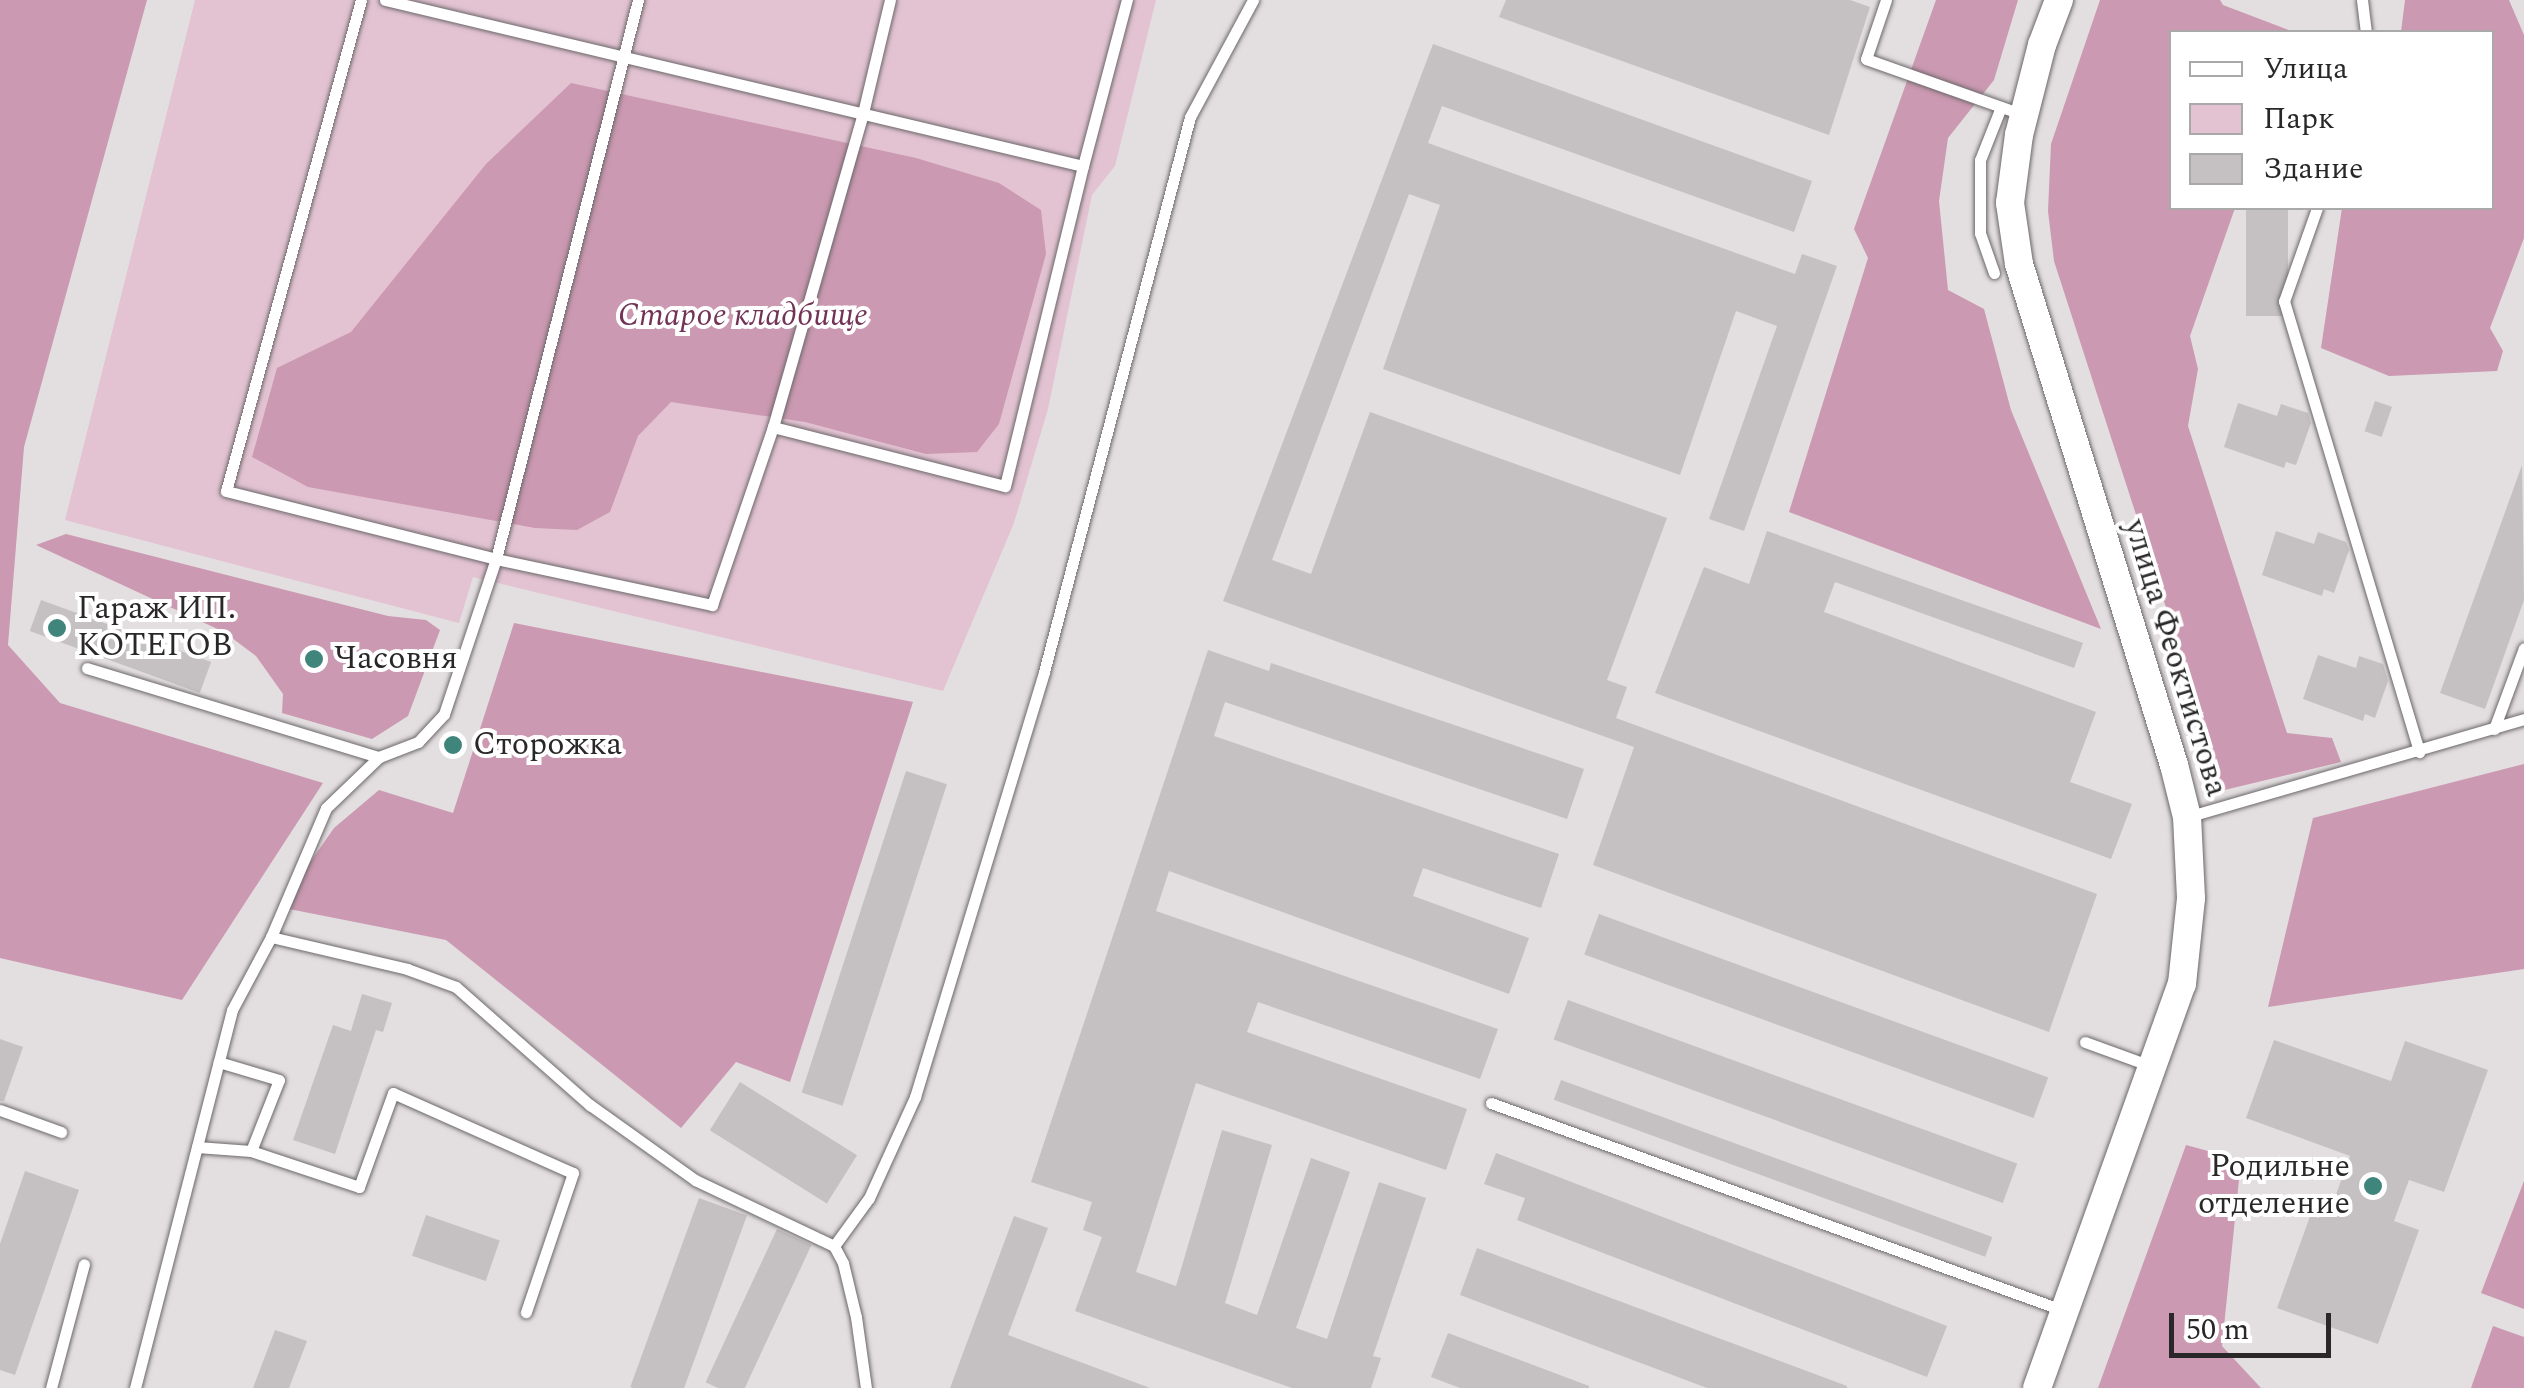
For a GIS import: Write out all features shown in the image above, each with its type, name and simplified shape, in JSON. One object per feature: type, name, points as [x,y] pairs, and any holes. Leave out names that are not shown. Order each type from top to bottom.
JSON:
[{"type":"street","name":"улица Феоктистова","points":[[2037,1388],[2182,984],[2191,898],[2187,817],[2019,264],[2010,203],[2012,111],[2059,0]]},
{"type":"lane","points":[[362,0],[226,491],[496,559],[712,605],[774,427],[864,113],[890,0]]},
{"type":"lane","points":[[385,0],[434,5],[1084,166]]},
{"type":"lane","points":[[135,1388],[232,1010],[271,937],[326,808],[380,757],[418,742],[444,714],[496,559],[638,0]]},
{"type":"lane","points":[[774,427],[1005,486],[1127,0]]},
{"type":"lane","points":[[834,1246],[869,1198],[914,1097],[1044,672],[1190,117],[1253,0]]},
{"type":"lane","points":[[1886,0],[1866,59],[2012,111],[1980,160],[1980,233],[1994,273]]},
{"type":"lane","points":[[2362,0],[2366,30]]},
{"type":"lane","points":[[2316,210],[2284,301],[2419,752]]},
{"type":"lane","points":[[2494,729],[2524,648]]},
{"type":"lane","points":[[87,668],[380,757]]},
{"type":"lane","points":[[2187,817],[2524,719]]},
{"type":"lane","points":[[271,937],[406,969],[456,987],[590,1105],[695,1180],[834,1246],[856,1317],[866,1388]]},
{"type":"lane","points":[[2084,1042],[2155,1068]]},
{"type":"lane","points":[[219,1062],[278,1080],[251,1151]]},
{"type":"lane","points":[[197,1147],[251,1151],[359,1187],[393,1093],[573,1173],[526,1312]]},
{"type":"lane","points":[[1491,1102],[2065,1311]]},
{"type":"lane","points":[[0,1110],[61,1132]]},
{"type":"lane","points":[[51,1388],[84,1264]]},
{"type":"green space","points":[[0,0],[147,0],[24,447],[8,645],[60,703],[323,783],[182,1000],[0,958]]},
{"type":"green space","name":"Старое кладбище","points":[[195,0],[1156,0],[1115,166],[1092,195],[1048,409],[1014,523],[943,691],[473,577],[459,623],[65,520]]},
{"type":"green space","points":[[1936,0],[2018,0],[1994,80],[1948,138],[1939,201],[1948,290],[1984,309],[2011,410],[2101,629],[1789,512],[1868,258],[1854,229]]},
{"type":"green space","points":[[2100,0],[2220,0],[2223,5],[2289,30],[2169,30],[2169,210],[2234,210],[2190,336],[2198,369],[2188,426],[2287,733],[2332,738],[2341,762],[2212,793],[2194,694],[2054,261],[2048,211],[2051,144]]},
{"type":"green space","points":[[2405,0],[2509,0],[2524,35],[2524,238],[2490,328],[2503,351],[2497,371],[2389,376],[2321,348],[2342,210],[2494,210],[2494,30],[2401,30]]},
{"type":"green space","points":[[571,83],[916,158],[999,183],[1041,210],[1046,254],[999,424],[977,452],[926,454],[805,422],[671,402],[638,436],[610,512],[577,530],[535,528],[308,487],[252,457],[277,368],[351,332],[486,164]]},
{"type":"green space","points":[[66,534],[388,616],[426,620],[440,630],[408,716],[372,739],[282,713],[283,694],[256,656],[224,632],[36,545]]},
{"type":"green space","points":[[514,623],[913,702],[790,1082],[736,1062],[681,1128],[446,940],[279,907],[334,828],[379,790],[453,813]]},
{"type":"green space","points":[[2524,764],[2524,969],[2268,1007],[2313,818]]},
{"type":"green space","points":[[2186,1145],[2241,1160],[2222,1346],[2261,1388],[2098,1388]]},
{"type":"green space","points":[[2524,1181],[2524,1309],[2481,1293]]},
{"type":"green space","points":[[2493,1326],[2524,1337],[2524,1388],[2471,1388]]},
{"type":"building","points":[[1506,0],[1850,0],[1870,7],[1829,135],[1499,17]]},
{"type":"building","points":[[1433,44],[1812,181],[1794,232],[1442,106],[1428,143],[1795,274],[1802,254],[1837,266],[1744,531],[1709,519],[1777,326],[1736,311],[1680,475],[1383,369],[1440,205],[1409,194],[1272,560],[1311,574],[1370,412],[1667,518],[1607,680],[1627,687],[1616,718],[2097,894],[2049,1032],[1593,865],[1634,747],[1223,601]]},
{"type":"building","points":[[2246,210],[2288,210],[2288,316],[2246,316]]},
{"type":"building","points":[[2375,401],[2392,407],[2382,437],[2365,431]]},
{"type":"building","points":[[2238,403],[2277,416],[2281,404],[2308,413],[2311,423],[2296,465],[2286,462],[2284,468],[2224,447]]},
{"type":"building","points":[[2522,465],[2524,600],[2485,709],[2440,693]]},
{"type":"building","points":[[1767,531],[2083,643],[2074,668],[1835,582],[1824,612],[2096,712],[2070,782],[2132,804],[2111,859],[1655,693],[1704,567],[1749,584]]},
{"type":"building","points":[[2276,531],[2314,544],[2318,532],[2346,542],[2349,550],[2334,593],[2324,589],[2322,596],[2262,575]]},
{"type":"building","points":[[41,600],[211,662],[200,693],[30,631]]},
{"type":"building","points":[[1208,650],[1269,671],[1271,663],[1584,769],[1567,819],[1225,702],[1214,736],[1559,854],[1541,908],[1423,868],[1413,896],[1529,938],[1509,994],[1169,871],[1156,911],[1498,1029],[1480,1079],[1258,1002],[1247,1032],[1467,1109],[1446,1170],[1196,1083],[1136,1272],[1176,1286],[1222,1130],[1272,1145],[1225,1303],[1257,1315],[1311,1158],[1350,1172],[1296,1328],[1327,1339],[1379,1182],[1426,1198],[1373,1356],[1381,1358],[1371,1388],[1292,1388],[1075,1311],[1102,1237],[1083,1230],[1092,1202],[1031,1182]]},
{"type":"building","points":[[2318,655],[2356,668],[2359,656],[2383,664],[2388,681],[2375,718],[2365,714],[2363,721],[2303,699]]},
{"type":"building","points":[[906,771],[947,784],[842,1106],[802,1092]]},
{"type":"building","points":[[1599,914],[2048,1077],[2033,1118],[1584,954]]},
{"type":"building","points":[[362,994],[392,1003],[383,1032],[376,1030],[335,1154],[293,1140],[333,1025],[351,1031]]},
{"type":"building","points":[[1568,1000],[2017,1163],[2003,1203],[1554,1039]]},
{"type":"building","points":[[0,1039],[23,1047],[4,1101],[0,1101]]},
{"type":"building","name":"Родильне отделение","points":[[2274,1040],[2391,1081],[2405,1041],[2488,1070],[2444,1192],[2409,1180],[2394,1221],[2419,1230],[2378,1344],[2277,1308],[2318,1194],[2334,1200],[2350,1156],[2246,1118]]},
{"type":"building","points":[[1561,1080],[1992,1237],[1985,1257],[1554,1100]]},
{"type":"building","points":[[740,1082],[857,1155],[827,1203],[710,1130]]},
{"type":"building","points":[[1496,1153],[1947,1326],[1927,1377],[1517,1220],[1525,1198],[1484,1184]]},
{"type":"building","points":[[25,1171],[79,1190],[15,1375],[0,1370],[0,1244]]},
{"type":"building","points":[[699,1198],[747,1215],[684,1388],[630,1387]]},
{"type":"building","points":[[426,1215],[500,1240],[486,1281],[412,1256]]},
{"type":"building","points":[[1014,1216],[1048,1228],[1008,1335],[1150,1388],[950,1388]]},
{"type":"building","points":[[777,1229],[811,1245],[745,1388],[718,1388],[706,1382]]},
{"type":"building","points":[[1477,1248],[1847,1388],[1707,1388],[1460,1295]]},
{"type":"building","points":[[275,1330],[307,1341],[289,1388],[253,1388]]},
{"type":"building","points":[[1448,1333],[1589,1388],[1460,1388],[1431,1377]]},
{"type":"place","name":"Гараж ИП. КОТЕГОВ","points":[[57,628]]},
{"type":"place","name":"Часовня","points":[[314,659]]},
{"type":"place","name":"Сторожка","points":[[453,745]]},
{"type":"place","name":"Родильне отделение","points":[[2373,1186]]}]
